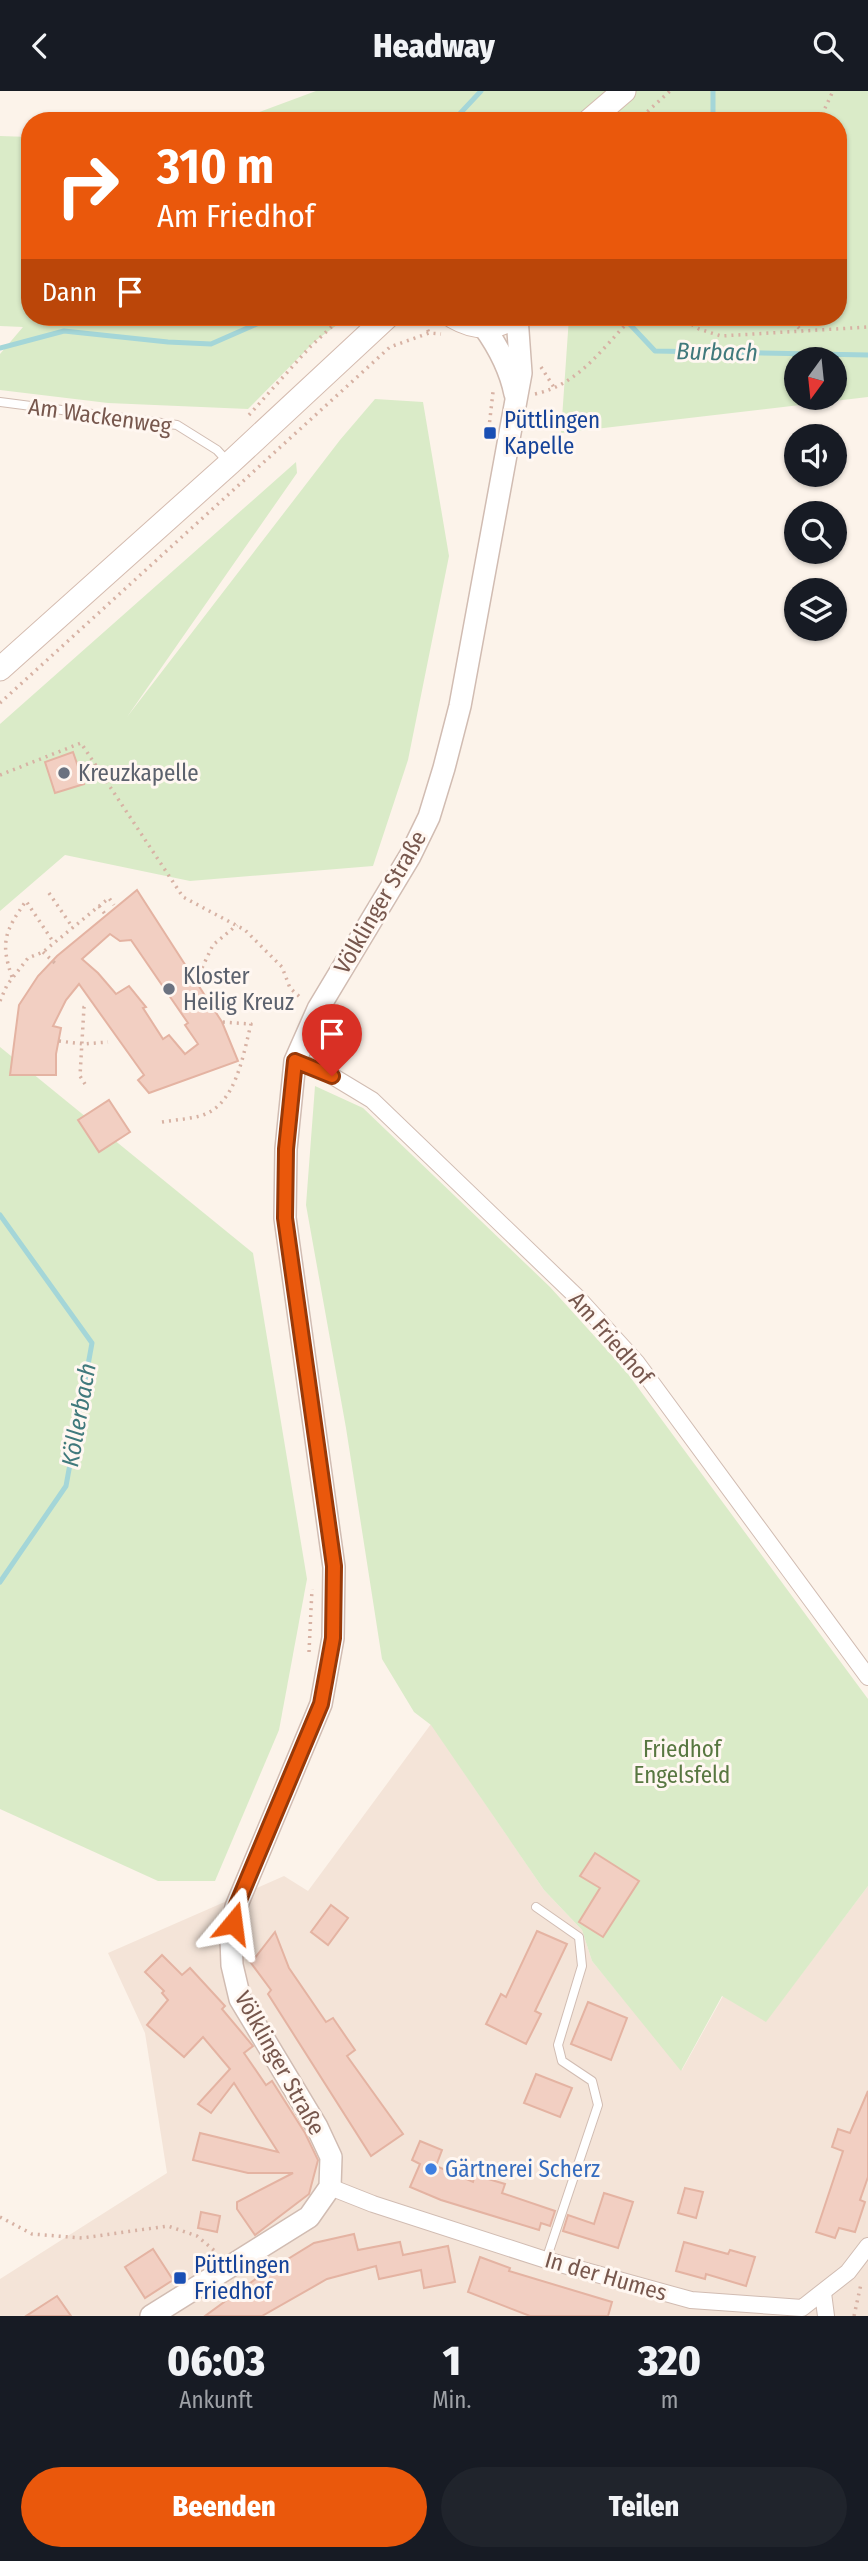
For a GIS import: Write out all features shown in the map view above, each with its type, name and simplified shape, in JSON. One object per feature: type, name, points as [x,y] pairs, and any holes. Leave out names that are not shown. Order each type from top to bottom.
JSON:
[{"type":"main road","points":[[600,112],[624,91]]},
{"type":"main road","points":[[0,669],[380,326]]},
{"type":"main road","points":[[478,326],[490,326]]},
{"type":"street","name":"Völklinger Straße","points":[[330,2186],[331,2157],[317,2127],[240,1999],[232,1965],[231,1938],[236,1907],[321,1704],[333,1638],[334,1566],[285,1218],[286,1149],[295,1061],[318,1009],[410,856],[429,817],[460,706],[504,475],[522,357],[517,326]]},
{"type":"street","name":"Völklinger Straße","points":[[484,327],[511,375],[515,396]]},
{"type":"street","name":"Am Friedhof","points":[[295,1061],[324,1071],[372,1100],[578,1298],[637,1363],[868,1677]]},
{"type":"street","name":"In der Humes","points":[[330,2186],[373,2204],[546,2260],[691,2301],[803,2312],[848,2272],[868,2246]]},
{"type":"street","points":[[151,2316],[309,2217],[330,2186]]},
{"type":"street","points":[[823,2293],[826,2316]]},
{"type":"lane","name":"Am Wackenweg","points":[[0,402],[177,425],[217,450],[230,463]]},
{"type":"lane","points":[[536,1907],[579,1937],[582,1966],[558,2045],[562,2061],[592,2081],[598,2105],[546,2260]]},
{"type":"path","points":[[647,112],[670,91]]},
{"type":"path","points":[[822,112],[832,91]]},
{"type":"path","points":[[245,419],[333,326]]},
{"type":"path","points":[[0,703],[390,347],[429,333],[426,326]]},
{"type":"path","points":[[555,389],[575,379],[623,326]]},
{"type":"path","points":[[694,326],[722,336],[868,327]]},
{"type":"path","points":[[797,326],[803,332]]},
{"type":"path","points":[[488,438],[494,384]]},
{"type":"path","points":[[0,775],[81,743],[183,897],[245,930],[282,967],[290,988],[308,1005]]},
{"type":"path","points":[[49,893],[72,928]]},
{"type":"path","points":[[0,1001],[28,958],[43,953],[109,898],[114,905]]},
{"type":"path","points":[[13,978],[5,959],[4,941],[11,922],[26,901],[54,943]]},
{"type":"path","points":[[99,907],[105,914]]},
{"type":"path","points":[[199,974],[213,945],[237,925]]},
{"type":"path","points":[[43,953],[58,966]]},
{"type":"path","points":[[85,1084],[80,1076],[84,1007],[87,1004]]},
{"type":"path","points":[[162,1122],[203,1116],[224,1101],[240,1067],[251,1024],[222,1022]]},
{"type":"path","points":[[59,1041],[83,1044],[108,1042]]},
{"type":"path","points":[[309,1653],[312,1580]]},
{"type":"path","points":[[0,2217],[32,2234],[82,2238],[168,2226],[197,2237],[233,2265]]},
{"type":"shaded area","points":[[431,1724],[544,1890],[582,1930],[592,1961],[682,2070],[723,1996],[766,2021],[868,1886],[868,2316],[0,2316],[0,2279],[167,2173],[145,2033],[108,1953],[284,1876],[308,1891]]},
{"type":"green space","points":[[316,91],[868,91],[868,397],[847,399],[847,347],[784,347],[784,407],[561,433],[568,326],[847,326],[847,112],[259,112]]},
{"type":"green space","points":[[0,136],[21,137],[21,326],[336,326],[315,341],[248,409],[108,403],[0,390],[0,354],[23,327],[0,326]]},
{"type":"green space","points":[[375,399],[423,402],[449,556],[408,760],[373,866],[190,881],[65,855],[0,911],[0,724],[296,462],[297,473],[127,717],[340,440]]},
{"type":"green space","points":[[0,1047],[253,1253],[307,1579],[279,1730],[215,1881],[158,1881],[0,1809]]},
{"type":"green space","name":"Friedhof Engelsfeld","points":[[315,1086],[363,1108],[550,1287],[625,1370],[868,1699],[868,1886],[766,2022],[722,1996],[681,2071],[592,1961],[582,1930],[544,1890],[431,1725],[414,1712],[382,1659],[346,1428],[306,1205]]},
{"type":"building","name":"Kreuzkapelle","points":[[73,752],[84,784],[55,793],[45,762]]},
{"type":"building","name":"Kloster Heilig Kreuz","points":[[137,890],[222,1022],[238,1061],[149,1093],[138,1080],[144,1075],[79,984],[66,1000],[53,1026],[61,1028],[56,1054],[56,1075],[10,1075],[19,1005],[38,976],[57,956]],"holes":[[[110,934],[120,941],[131,940],[188,1023],[185,1025],[198,1044],[185,1054],[169,1035],[163,1039],[143,1008],[146,1007],[129,986],[116,994],[82,959]]]},
{"type":"building","points":[[109,1100],[130,1132],[99,1152],[78,1120]]},
{"type":"building","points":[[595,1853],[639,1881],[603,1937],[579,1922],[600,1888],[580,1876]]},
{"type":"building","points":[[331,1905],[348,1918],[328,1945],[311,1932]]},
{"type":"building","points":[[537,1931],[567,1944],[535,2011],[541,2014],[526,2044],[486,2024],[501,1994],[506,1997]]},
{"type":"building","points":[[275,1932],[289,1968],[326,2022],[333,2018],[355,2050],[347,2056],[403,2134],[371,2156],[268,1994],[271,1990],[251,1963]]},
{"type":"building","points":[[162,1955],[182,1975],[190,1968],[225,2006],[222,2009],[253,2046],[244,2053],[266,2085],[272,2081],[305,2133],[318,2160],[309,2194],[255,2235],[237,2209],[237,2202],[293,2173],[248,2173],[193,2160],[200,2133],[278,2152],[234,2083],[211,2113],[198,2104],[230,2069],[203,2037],[184,2057],[147,2025],[168,2000],[162,1993],[164,1991],[145,1972]]},
{"type":"building","points":[[588,2002],[627,2018],[611,2060],[571,2044]]},
{"type":"building","points":[[536,2074],[572,2088],[560,2117],[524,2103]]},
{"type":"building","points":[[868,2091],[868,2177],[860,2200],[865,2202],[855,2232],[839,2228],[835,2238],[816,2232],[843,2151],[832,2147],[838,2129],[850,2133]]},
{"type":"building","points":[[420,2141],[442,2150],[436,2166],[473,2182],[475,2175],[505,2184],[502,2193],[555,2211],[550,2226],[541,2223],[539,2230],[441,2200],[410,2187],[420,2164],[412,2160]]},
{"type":"building","points":[[685,2188],[703,2192],[696,2218],[678,2213]]},
{"type":"building","points":[[604,2193],[633,2202],[618,2248],[563,2231],[568,2215],[594,2224]]},
{"type":"building","points":[[201,2212],[220,2216],[217,2232],[198,2228]]},
{"type":"building","points":[[354,2234],[358,2250],[400,2242],[403,2255],[448,2246],[455,2282],[424,2288],[421,2270],[379,2279],[376,2266],[327,2279],[262,2316],[205,2316],[257,2278],[314,2243]]},
{"type":"building","points":[[684,2242],[728,2254],[730,2250],[755,2257],[746,2286],[706,2274],[705,2279],[676,2271]]},
{"type":"building","points":[[153,2249],[173,2280],[145,2298],[125,2267]]},
{"type":"building","points":[[480,2257],[510,2268],[509,2271],[612,2302],[608,2316],[530,2316],[468,2292]]},
{"type":"building","points":[[57,2296],[71,2316],[26,2316]]},
{"type":"waterway","name":"Köllerbach","points":[[461,112],[481,91]]},
{"type":"waterway","name":"Burbach","points":[[713,91],[713,112]]},
{"type":"waterway","name":"Köllerbach","points":[[0,348],[64,331],[211,344],[252,326]]},
{"type":"waterway","name":"Burbach","points":[[631,326],[655,351],[868,355]]},
{"type":"waterway","name":"Köllerbach","points":[[0,1215],[92,1343],[66,1486],[0,1582]]},
{"type":"place","name":"Püttlingen Kapelle","points":[[490,433]]},
{"type":"place","name":"Kreuzkapelle","points":[[64,773]]},
{"type":"place","name":"Kloster Heilig Kreuz","points":[[169,989]]},
{"type":"place","name":"Gärtnerei Scherz","points":[[431,2169]]},
{"type":"place","name":"Püttlingen Friedhof","points":[[180,2278]]},
{"type":"route","points":[[233,1923],[236,1907],[321,1704],[333,1638],[334,1566],[285,1218],[286,1149],[295,1061],[332,1076]]}]
